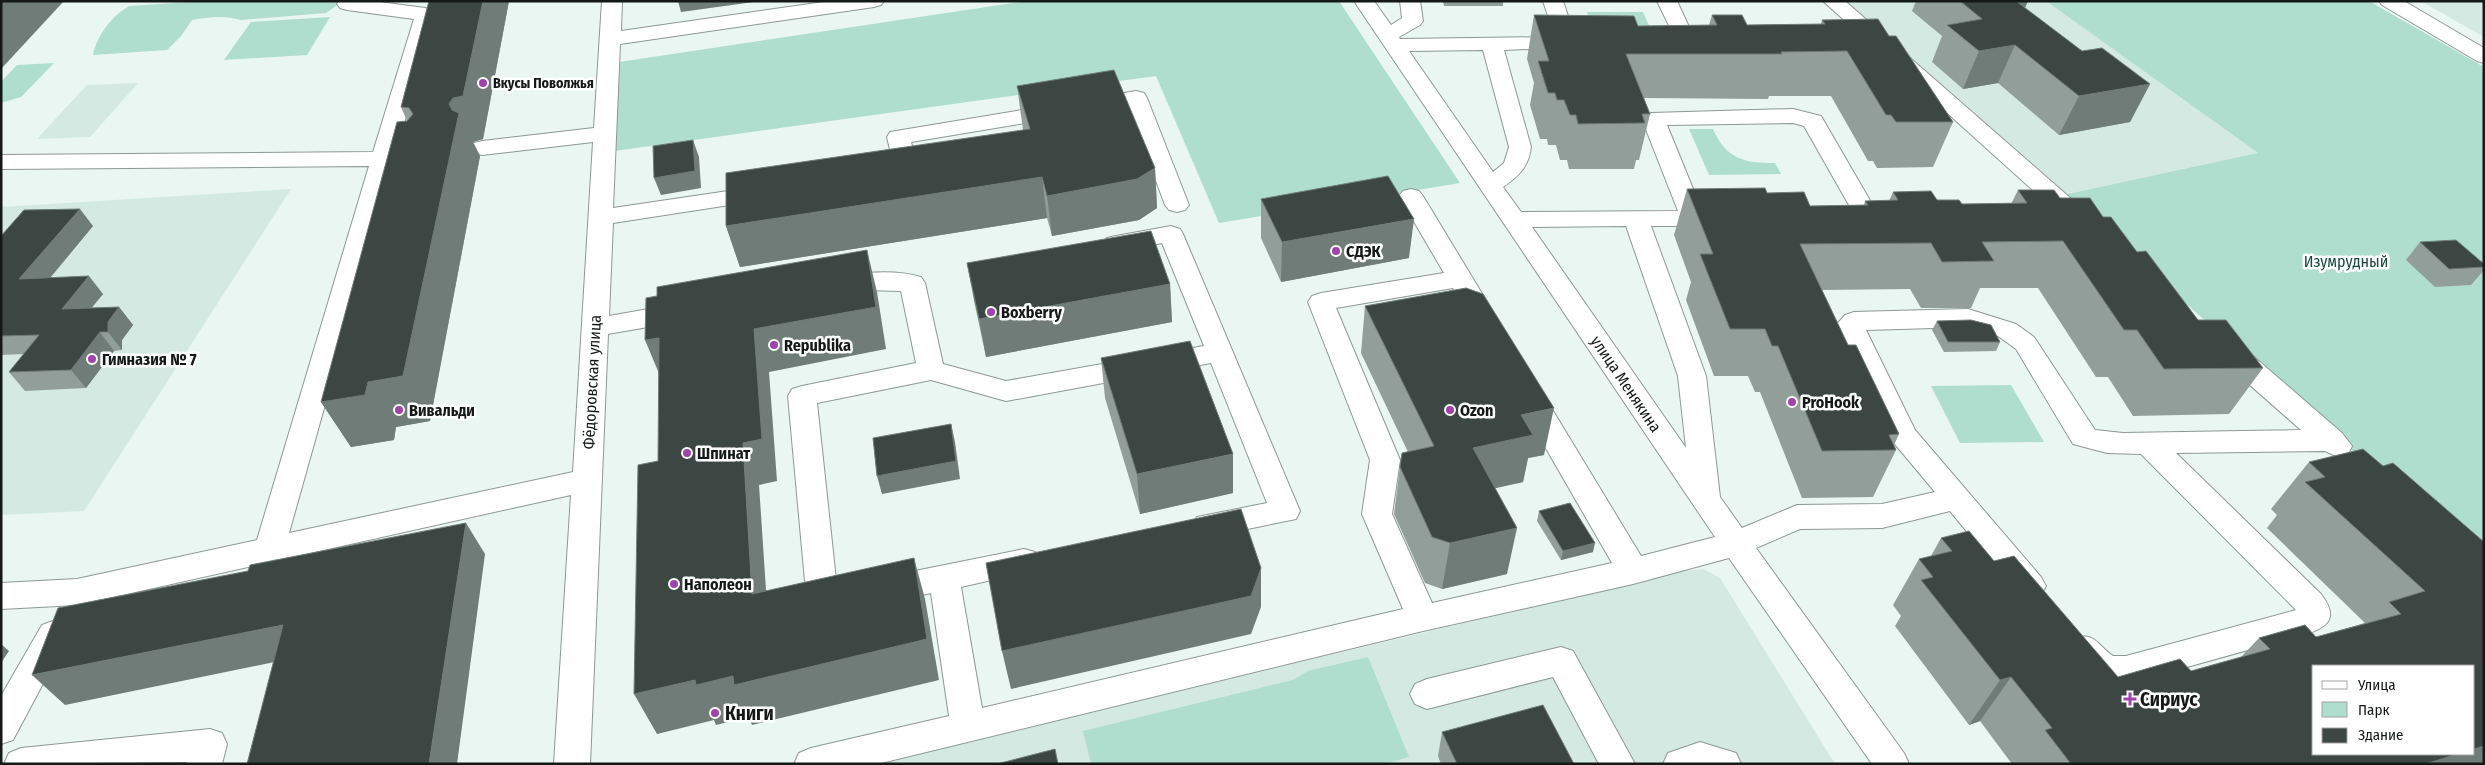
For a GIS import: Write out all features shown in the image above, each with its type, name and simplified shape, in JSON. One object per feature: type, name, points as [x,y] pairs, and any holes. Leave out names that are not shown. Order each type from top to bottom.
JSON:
[{"type":"street","points":[[269,550],[425,14],[348,4],[349,1]]},
{"type":"street","name":"Фёдоровская улица","points":[[572,764],[612,1]]},
{"type":"street","points":[[610,39],[874,1]]},
{"type":"street","name":"улица Менякина","points":[[1364,1],[1736,544],[1892,764]]},
{"type":"street","points":[[1390,40],[1412,21],[1410,1]]},
{"type":"street","points":[[1390,40],[1492,44],[1577,43],[1553,1]]},
{"type":"street","points":[[1668,1],[1686,42]]},
{"type":"street","points":[[1833,1],[2096,233]]},
{"type":"street","points":[[2390,1],[2484,57]]},
{"type":"street","points":[[1848,41],[1876,40]]},
{"type":"street","points":[[1490,185],[1511,170],[1519,160],[1520,147],[1492,44]]},
{"type":"street","points":[[878,177],[907,172],[898,137],[1136,98],[1177,205]]},
{"type":"street","points":[[1693,218],[1656,127],[1656,122],[1660,118],[1793,116],[1813,121],[1876,216],[1838,217]]},
{"type":"street","points":[[482,148],[604,134]]},
{"type":"street","points":[[1,162],[382,160],[421,158]]},
{"type":"street","points":[[600,217],[779,191]]},
{"type":"street","points":[[1411,196],[1496,339]]},
{"type":"street","points":[[1514,220],[1741,218]]},
{"type":"street","points":[[1636,219],[1692,376],[1706,500]]},
{"type":"street","points":[[1094,248],[1171,234],[1285,511],[1187,530]]},
{"type":"street","points":[[1423,618],[1377,514],[1386,460],[1321,302],[1460,279]]},
{"type":"street","points":[[815,290],[863,282],[912,283],[931,370]]},
{"type":"street","points":[[595,327],[710,307]]},
{"type":"street","points":[[2148,443],[2310,603],[2315,610],[2315,616],[2309,620],[2126,670],[2112,671],[2097,663],[1904,436],[1850,324],[1854,321],[1968,318],[2007,330],[2025,342],[2083,437],[2094,442],[2148,443],[2343,450],[2214,337]]},
{"type":"street","points":[[1051,556],[944,576],[822,603],[802,396],[931,370],[1006,391],[1220,352]]},
{"type":"street","points":[[1516,374],[1633,571]]},
{"type":"street","points":[[1,596],[77,592],[587,480]]},
{"type":"street","points":[[811,764],[1423,618],[1633,571],[1736,544],[1798,517],[1882,516],[1957,498]]},
{"type":"street","points":[[944,576],[968,727]]},
{"type":"street","points":[[1,728],[77,592]]},
{"type":"street","points":[[1428,694],[1561,661],[1618,764]]},
{"type":"street","points":[[21,764],[210,744],[204,764]]},
{"type":"street","points":[[1680,764],[1700,758],[1724,764]]},
{"type":"shaded area","points":[[1844,1],[2046,1],[2259,154],[2063,195]]},
{"type":"shaded area","points":[[2421,1],[2484,1],[2484,37]]},
{"type":"shaded area","points":[[138,83],[90,137],[37,139],[87,85]]},
{"type":"shaded area","name":"Гимназия № 7","points":[[291,189],[84,511],[1,515],[1,207]]},
{"type":"shaded area","points":[[1703,569],[1720,578],[1835,764],[870,764],[1684,571]]},
{"type":"green space","points":[[205,1],[339,1],[340,3],[326,13],[241,20],[229,17],[216,17],[192,20],[181,36],[167,50],[93,55],[98,40],[106,27],[129,6]]},
{"type":"green space","points":[[1027,1],[1339,1],[1460,183],[1219,223],[1156,76],[614,151],[619,62]]},
{"type":"green space","name":"Изумрудный","points":[[2046,1],[2369,1],[2484,67],[2484,567],[2063,195],[2258,153]]},
{"type":"green space","points":[[1587,12],[1643,12],[1650,28],[1593,28]]},
{"type":"green space","points":[[330,17],[307,55],[224,60],[251,22]]},
{"type":"green space","points":[[54,63],[21,97],[1,103],[1,82],[17,65]]},
{"type":"green space","points":[[1689,129],[1713,129],[1718,139],[1730,153],[1754,162],[1775,163],[1781,174],[1709,175]]},
{"type":"green space","points":[[2011,385],[2044,442],[1960,443],[1931,386]]},
{"type":"green space","points":[[1368,657],[1409,757],[1385,764],[1091,764],[1083,731],[1293,680],[1308,671]]},
{"type":"building","points":[[429,1],[483,1],[463,96],[453,98],[449,104],[452,110],[459,113],[403,376],[368,382],[365,395],[321,402],[397,122],[407,121],[413,114],[409,108],[401,107]]},
{"type":"building","points":[[1960,1],[2016,1],[2082,51],[2102,48],[2150,84],[2079,96],[2015,45],[1979,51],[1947,25],[1982,19]]},
{"type":"building","points":[[1534,15],[1634,16],[1638,26],[1717,25],[1712,15],[1742,15],[1747,25],[1825,24],[1822,20],[1878,19],[1889,36],[1896,36],[1953,122],[1896,122],[1891,115],[1886,115],[1847,51],[1781,52],[1782,54],[1626,54],[1650,114],[1642,114],[1645,123],[1578,124],[1576,115],[1570,115],[1564,100],[1557,100],[1555,93],[1548,93],[1538,61],[1549,61]]},
{"type":"building","points":[[1114,70],[1155,168],[1137,179],[1047,196],[1042,177],[726,226],[726,173],[1030,129],[1017,86]]},
{"type":"building","points":[[693,140],[695,171],[654,178],[653,146]]},
{"type":"building","points":[[1388,176],[1414,219],[1282,242],[1261,199]]},
{"type":"building","points":[[1765,188],[1767,193],[1804,192],[1810,206],[1868,205],[1865,201],[1898,200],[1893,192],[1931,191],[1937,200],[1959,200],[1962,204],[2027,203],[2018,190],[2054,190],[2060,198],[2090,198],[2103,217],[2111,217],[2137,252],[2146,251],[2198,320],[2226,320],[2263,368],[2164,369],[2137,330],[2124,330],[2063,241],[1982,242],[1994,261],[1942,262],[1931,243],[1800,244],[1848,345],[1856,345],[1899,434],[1889,435],[1896,450],[1822,451],[1778,346],[1772,346],[1765,329],[1730,329],[1700,254],[1713,254],[1687,189]]},
{"type":"building","points":[[80,209],[19,279],[89,276],[62,309],[119,307],[108,322],[108,332],[100,332],[71,370],[9,372],[39,335],[1,336],[1,236],[24,210]]},
{"type":"building","points":[[1151,231],[1170,284],[979,319],[967,263]]},
{"type":"building","points":[[2456,240],[2484,264],[2484,267],[2449,269],[2420,242]]},
{"type":"building","points":[[867,250],[876,307],[754,329],[762,439],[743,443],[752,594],[914,558],[927,639],[734,685],[733,676],[696,685],[695,680],[634,694],[638,465],[658,461],[659,338],[645,340],[646,298],[657,296],[657,287]]},
{"type":"building","points":[[1466,288],[1483,294],[1554,408],[1521,415],[1533,435],[1473,448],[1517,528],[1450,543],[1432,537],[1400,467],[1402,453],[1434,446],[1365,306]]},
{"type":"building","points":[[1971,320],[1991,325],[2000,342],[1948,342],[1937,321]]},
{"type":"building","points":[[1190,341],[1233,454],[1137,474],[1101,358]]},
{"type":"building","points":[[951,424],[956,461],[877,476],[873,438]]},
{"type":"building","points":[[2363,449],[2383,466],[2393,463],[2484,542],[2484,746],[2475,749],[2475,665],[2312,665],[2312,755],[2455,755],[2425,764],[2071,764],[2045,730],[2052,728],[2011,677],[2000,680],[1921,580],[1933,577],[1919,559],[1952,551],[1941,538],[1969,531],[1994,561],[2014,556],[2118,677],[2180,659],[2191,671],[2270,649],[2259,638],[2305,625],[2316,637],[2401,614],[2389,602],[2425,591],[2305,482],[2325,477],[2309,462]]},
{"type":"building","points":[[1570,503],[1595,543],[1563,551],[1539,511]]},
{"type":"building","points":[[1241,509],[1261,568],[1251,596],[1002,651],[986,563]]},
{"type":"building","points":[[466,523],[429,764],[247,764],[283,625],[32,675],[58,608],[248,571],[250,565]]},
{"type":"building","points":[[1543,705],[1574,764],[1457,764],[1442,732]]},
{"type":"building","points":[[1055,749],[1058,764],[997,764]]},
{"type":"place","name":"Вкусы Поволжья","points":[[483,83]]},
{"type":"place","name":"СДЭК","points":[[1336,251]]},
{"type":"place","name":"Boxberry","points":[[991,312]]},
{"type":"place","name":"Republika","points":[[774,345]]},
{"type":"place","name":"Гимназия № 7","points":[[92,359]]},
{"type":"place","name":"ProHook","points":[[1792,402]]},
{"type":"place","name":"Вивальди","points":[[399,410]]},
{"type":"place","name":"Ozon","points":[[1450,410]]},
{"type":"place","name":"Шпинат","points":[[687,453]]},
{"type":"place","name":"Наполеон","points":[[674,584]]},
{"type":"place","name":"Сириус","points":[[2130,699]]},
{"type":"place","name":"Книги","points":[[715,713]]}]
